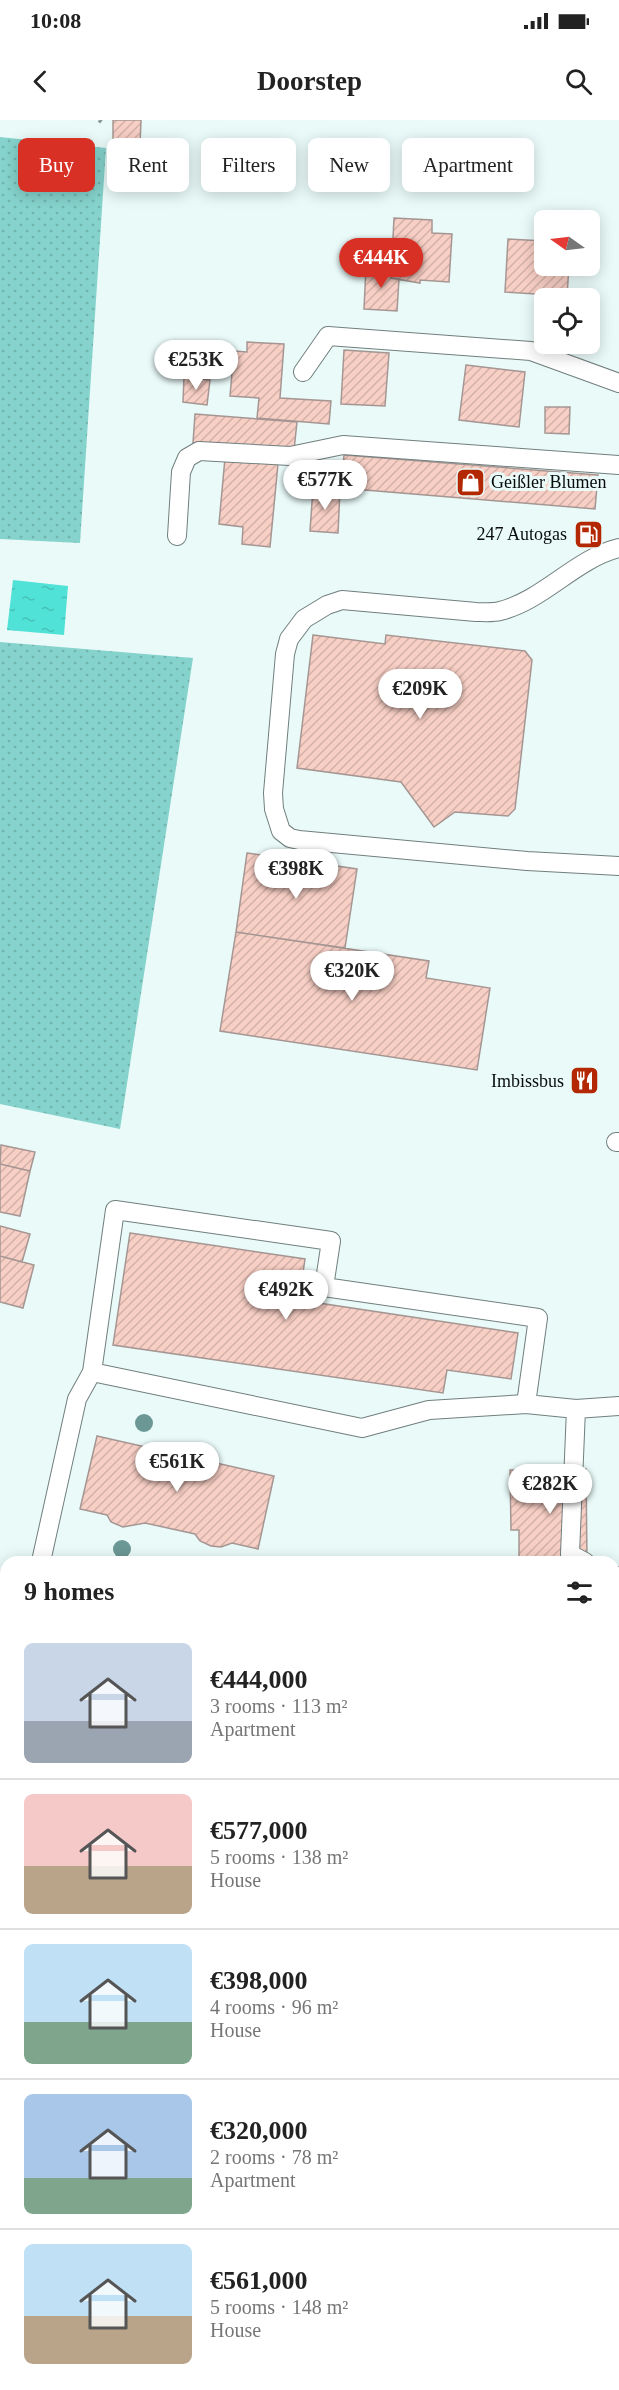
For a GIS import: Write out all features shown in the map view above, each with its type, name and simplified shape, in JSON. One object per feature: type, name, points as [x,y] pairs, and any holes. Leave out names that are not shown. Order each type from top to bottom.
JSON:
[{"type":"lane","points":[[303,372],[328,336],[531,351],[619,383]]},
{"type":"lane","points":[[177,536],[181,472],[187,458],[199,450],[290,456],[343,445],[619,465]]},
{"type":"lane","points":[[619,548],[533,596],[499,611],[476,612],[342,600],[312,612],[296,627],[289,639],[285,654],[273,793],[275,817],[281,831],[290,838],[299,840],[527,861],[619,866]]},
{"type":"lane","points":[[42,1556],[77,1399],[92,1372],[116,1210],[331,1241],[324,1287],[538,1318],[526,1404]]},
{"type":"lane","points":[[92,1372],[362,1428],[429,1410],[526,1404],[576,1409],[619,1406]]},
{"type":"lane","points":[[574,1556],[570,1554],[576,1409]]},
{"type":"shaded area","points":[[0,137],[18,139],[18,192],[95,192],[95,147],[106,148],[80,543],[0,539]]},
{"type":"shaded area","points":[[0,642],[193,658],[120,1129],[0,1104]]},
{"type":"water","points":[[13,580],[68,586],[64,635],[7,630]]},
{"type":"building","points":[[113,120],[141,120],[140,138],[113,138]]},
{"type":"building","points":[[394,218],[432,220],[432,233],[452,234],[449,282],[420,280],[420,283],[391,278]]},
{"type":"building","points":[[508,239],[534,240],[534,276],[568,276],[568,288],[534,288],[534,294],[505,292]]},
{"type":"building","points":[[366,266],[391,267],[391,278],[399,279],[397,311],[364,309]]},
{"type":"building","points":[[247,342],[284,344],[280,398],[331,401],[329,424],[257,418],[259,398],[230,396],[234,351],[247,352]]},
{"type":"building","points":[[344,350],[389,353],[385,406],[341,404]]},
{"type":"building","points":[[466,365],[525,372],[519,427],[459,420]]},
{"type":"building","points":[[184,377],[210,380],[207,405],[183,402]]},
{"type":"building","points":[[545,407],[570,407],[569,434],[545,433]]},
{"type":"building","points":[[195,414],[297,422],[294,450],[193,443]]},
{"type":"building","name":"Geißler Blumen","points":[[344,455],[598,475],[595,509],[341,488]]},
{"type":"building","points":[[225,458],[278,464],[270,547],[242,544],[243,527],[219,524]]},
{"type":"building","points":[[313,488],[340,490],[338,533],[310,531]]},
{"type":"building","points":[[313,635],[385,644],[386,635],[525,651],[532,660],[515,809],[508,816],[455,812],[434,827],[401,782],[297,768]]},
{"type":"building","points":[[247,853],[357,869],[345,948],[236,932]]},
{"type":"building","points":[[236,932],[429,961],[426,978],[490,988],[477,1070],[220,1031]]},
{"type":"building","points":[[1,1145],[35,1152],[30,1171],[0,1164]]},
{"type":"building","points":[[0,1164],[30,1171],[20,1216],[0,1212]]},
{"type":"building","points":[[0,1226],[30,1234],[22,1262],[0,1256]]},
{"type":"building","points":[[130,1233],[305,1259],[299,1300],[518,1333],[511,1379],[447,1370],[443,1393],[113,1345]]},
{"type":"building","points":[[0,1256],[34,1265],[23,1308],[0,1302]]},
{"type":"building","points":[[97,1436],[274,1476],[258,1549],[232,1543],[221,1547],[211,1546],[200,1541],[195,1534],[145,1523],[123,1527],[111,1522],[107,1515],[80,1509]]},
{"type":"building","points":[[586,1469],[587,1556],[519,1556],[519,1530],[511,1530],[510,1470]]},
{"type":"place","name":"Geißler Blumen","points":[[470,482]]},
{"type":"place","name":"247 Autogas","points":[[588,534]]},
{"type":"place","name":"Imbissbus","points":[[585,1081]]}]
